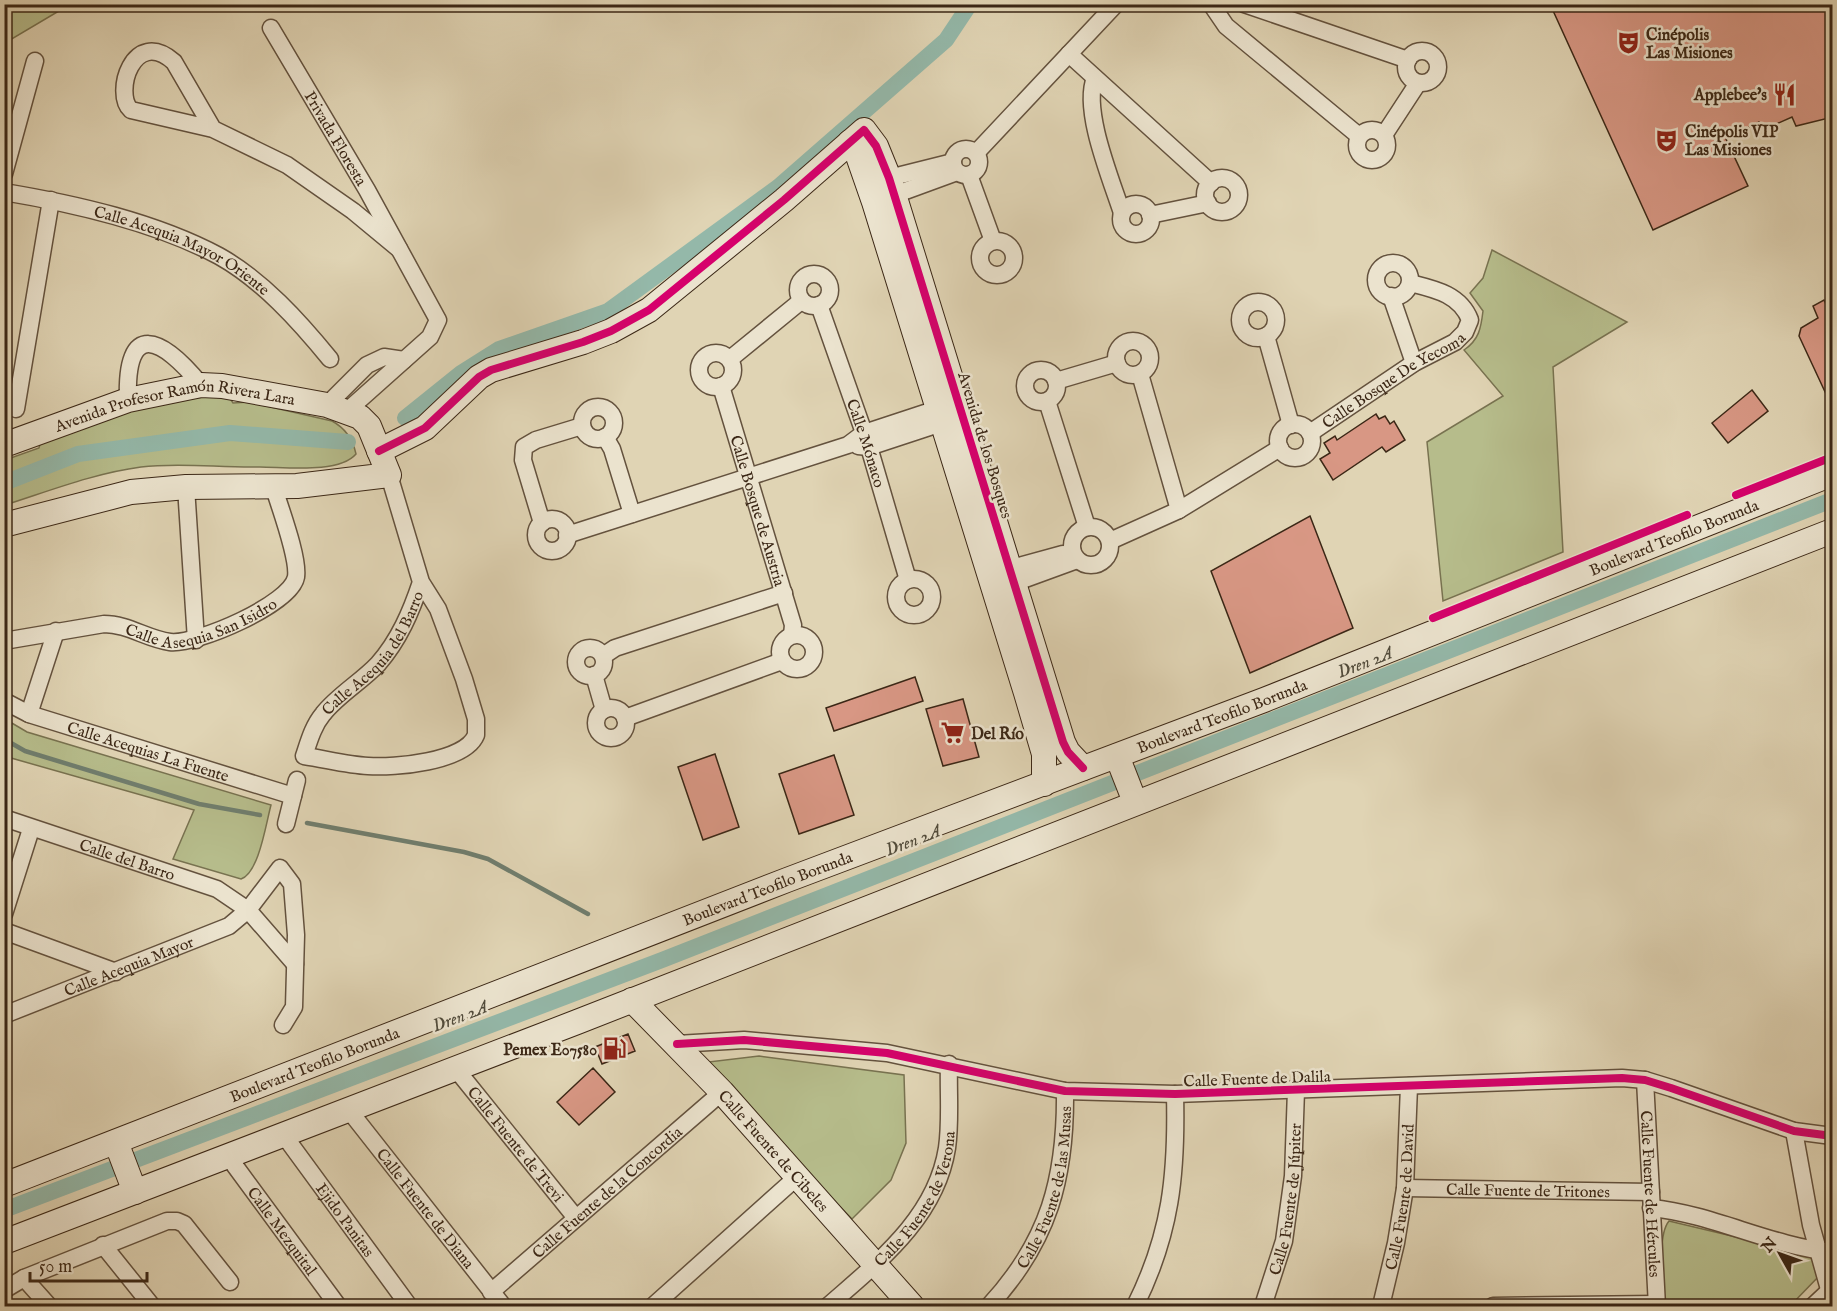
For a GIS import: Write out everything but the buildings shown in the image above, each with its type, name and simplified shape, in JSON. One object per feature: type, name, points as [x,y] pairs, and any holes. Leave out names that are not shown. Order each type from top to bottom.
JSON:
[{"type":"main road","name":"Avenida de los Bosques","points":[[379,451],[425,428],[479,377],[491,370],[583,342],[627,323],[649,310],[784,200],[857,136],[876,146],[881,190],[950,413],[1062,742],[1083,768]]},
{"type":"main road","name":"Avenida Profesor Ramón Rivera Lara","points":[[4,445],[128,400],[201,385],[222,386],[337,408]]},
{"type":"main road","points":[[4,525],[131,492],[186,487],[274,488],[389,476],[369,426],[360,417],[337,408]]},
{"type":"main road","name":"Boulevard Teofilo Borunda","points":[[4,1185],[118,1146],[787,880],[1083,768],[1119,762],[1833,474]]},
{"type":"main road","points":[[4,1242],[133,1185],[227,1155],[632,1000],[1132,796],[1833,531]]},
{"type":"main road","name":"Avenida de los Bosques","points":[[1008,578],[1044,754],[1044,784]]},
{"type":"main road","points":[[1119,762],[1132,796]]},
{"type":"main road","name":"Calle Fuente de Cibeles","points":[[632,1000],[678,1044],[722,1092],[912,1306]]},
{"type":"main road","points":[[118,1146],[133,1185]]},
{"type":"street","points":[[881,190],[978,165],[976,153],[1116,4]]},
{"type":"street","points":[[1211,4],[1226,26],[1359,136]]},
{"type":"street","points":[[1244,4],[1408,60],[1422,52],[1432,55],[1438,64],[1433,79],[1418,82],[1409,76],[1408,60]]},
{"type":"street","name":"Privada Floresta","points":[[271,28],[367,190],[438,320],[430,338],[393,372],[337,408]]},
{"type":"street","name":"Privada Floresta","points":[[213,129],[174,62],[167,57],[148,51],[139,54],[133,60],[123,95],[125,105],[131,110],[213,129],[287,165],[345,205],[399,249]]},
{"type":"street","points":[[1069,54],[1211,183]]},
{"type":"street","points":[[4,174],[35,61]]},
{"type":"street","points":[[1095,78],[1091,88],[1091,108],[1122,213],[1122,227],[1135,234],[1148,229],[1150,215],[1146,207],[1137,203],[1128,206],[1122,213]]},
{"type":"street","points":[[1384,135],[1372,130],[1359,136],[1356,146],[1359,154],[1372,161],[1384,154],[1387,145],[1384,135],[1418,82]]},
{"type":"street","points":[[960,169],[993,241]]},
{"type":"street","points":[[1221,178],[1232,181],[1239,195],[1236,205],[1227,212],[1216,211],[1208,204],[1206,193],[1211,183],[1221,178]]},
{"type":"street","name":"Calle Acequia Mayor Oriente","points":[[4,192],[51,200],[175,237],[220,257],[273,297],[330,359]]},
{"type":"street","points":[[16,409],[51,200]]},
{"type":"street","points":[[1150,215],[1208,204]]},
{"type":"street","points":[[1391,296],[1403,293],[1410,283],[1408,271],[1393,263],[1387,264],[1378,273],[1377,279],[1380,290],[1391,296],[1414,363]]},
{"type":"street","points":[[818,274],[827,281],[830,292],[824,302],[810,306],[801,300],[797,290],[807,275],[818,274]]},
{"type":"street","name":"Calle Bosque De Yecoma","points":[[1310,433],[1414,363],[1455,342],[1465,332],[1470,320],[1466,308],[1456,299],[1437,290],[1410,283]]},
{"type":"street","points":[[730,359],[801,300]]},
{"type":"street","name":"Calle Mónaco","points":[[819,305],[867,440],[908,580]]},
{"type":"street","points":[[1266,336],[1291,425]]},
{"type":"street","points":[[1132,341],[1147,348],[1150,354],[1148,366],[1140,374],[1126,374],[1117,363],[1121,346],[1132,341]]},
{"type":"street","points":[[128,400],[127,384],[133,354],[144,342],[163,347],[188,369],[201,385]]},
{"type":"street","points":[[720,353],[730,359],[733,372],[731,378],[721,386],[705,383],[698,368],[708,354],[720,353]]},
{"type":"street","points":[[1056,381],[1117,363]]},
{"type":"street","points":[[1044,370],[1054,376],[1056,381],[1054,395],[1047,401],[1035,401],[1027,393],[1028,377],[1044,370]]},
{"type":"street","points":[[1140,374],[1179,510]]},
{"type":"street","name":"Calle Bosque de Austria","points":[[721,386],[793,625],[792,635]]},
{"type":"street","points":[[1047,401],[1087,527]]},
{"type":"street","points":[[582,426],[587,411],[596,407],[607,410],[614,424],[605,437]]},
{"type":"street","points":[[567,535],[950,413]]},
{"type":"street","points":[[1291,425],[1302,425],[1310,433],[1310,448],[1303,455],[1288,456],[1280,448],[1280,434],[1291,425]]},
{"type":"street","points":[[582,426],[591,437],[605,437]]},
{"type":"street","points":[[542,523],[523,460],[524,447],[536,440],[582,426]]},
{"type":"street","points":[[605,437],[612,449],[632,514]]},
{"type":"street","points":[[1110,541],[1179,510],[1280,448]]},
{"type":"street","name":"Calle Acequia del Barro","points":[[389,476],[421,582],[438,609],[464,679],[477,728],[474,740],[464,749],[450,754],[397,766],[368,766],[304,756],[313,729],[322,715],[377,665],[392,645],[409,616],[421,582]]},
{"type":"street","points":[[186,487],[196,640]]},
{"type":"street","name":"Calle Asequia San Isidro","points":[[4,641],[56,631],[117,624],[169,642],[196,640],[217,633],[245,618],[278,598],[293,584],[296,568],[274,488]]},
{"type":"street","points":[[552,519],[566,527],[567,535],[561,548],[547,550],[536,539],[536,532],[542,523],[552,519]]},
{"type":"street","points":[[1087,527],[1103,531],[1110,541],[1109,553],[1101,563],[1089,566],[1075,556],[1074,536],[1087,527]]},
{"type":"street","points":[[1008,578],[1075,556]]},
{"type":"street","points":[[1008,578],[1075,556]]},
{"type":"street","points":[[603,656],[615,648],[783,593]]},
{"type":"street","points":[[28,714],[56,631]]},
{"type":"street","points":[[792,635],[801,635],[811,642],[813,658],[808,666],[796,670],[782,661],[782,644],[792,635]]},
{"type":"street","points":[[592,648],[603,656],[604,665],[594,675],[581,672],[576,665],[577,656],[584,649],[592,648]]},
{"type":"street","points":[[625,718],[782,661]]},
{"type":"street","points":[[594,675],[604,710]]},
{"type":"street","name":"Calle Acequias La Fuente","points":[[4,702],[28,714],[295,788],[286,824]]},
{"type":"street","points":[[617,709],[625,718],[626,728],[620,736],[606,738],[596,727],[597,717],[604,710],[617,709]]},
{"type":"street","name":"Calle del Barro","points":[[4,818],[31,829],[200,881],[217,889],[248,910]]},
{"type":"street","points":[[4,914],[31,829]]},
{"type":"street","points":[[283,1024],[294,1007],[295,964],[292,884],[280,868],[248,910],[295,964]]},
{"type":"street","name":"Calle Acequia Mayor","points":[[4,1016],[213,933],[229,926],[248,910]]},
{"type":"street","points":[[4,931],[116,972]]},
{"type":"street","name":"Calle Fuente de Dalila","points":[[678,1044],[744,1040],[887,1053],[949,1064],[1065,1091],[1175,1094],[1598,1077],[1645,1080],[1794,1131],[1833,1136]]},
{"type":"street","name":"Calle Fuente de Verona","points":[[828,1306],[875,1265],[922,1213],[938,1183],[947,1147],[949,1064]]},
{"type":"street","name":"Calle Fuente de Trevi","points":[[456,1069],[576,1218]]},
{"type":"street","name":"Calle Fuente de Hércules","points":[[1645,1080],[1657,1305]]},
{"type":"street","name":"Calle Fuente de David","points":[[1381,1306],[1396,1243],[1404,1188],[1409,1086]]},
{"type":"street","name":"Calle Fuente de Júpiter","points":[[1263,1306],[1284,1241],[1293,1176],[1296,1090]]},
{"type":"street","name":"Calle Fuente de las Musas","points":[[989,1306],[1014,1280],[1035,1246],[1052,1206],[1064,1151],[1065,1091]]},
{"type":"street","name":"Calle Fuente de la Concordia","points":[[491,1292],[722,1092]]},
{"type":"street","points":[[1135,1306],[1151,1274],[1166,1226],[1177,1154],[1175,1094]]},
{"type":"street","name":"Calle Fuente de Diana","points":[[348,1109],[503,1306]]},
{"type":"street","points":[[1794,1131],[1811,1225],[1826,1251],[1831,1296],[1813,1306]]},
{"type":"street","name":"Ejido Panitas","points":[[283,1134],[409,1306]]},
{"type":"street","name":"Calle Mezquital","points":[[227,1155],[338,1306]]},
{"type":"street","points":[[653,1306],[797,1177]]},
{"type":"street","name":"Calle Fuente de Tritones","points":[[1404,1188],[1651,1200],[1684,1213],[1774,1241],[1826,1251]]},
{"type":"street","points":[[4,1290],[24,1278],[158,1223],[177,1221],[193,1233],[230,1282]]},
{"type":"street","points":[[103,1245],[152,1306]]},
{"type":"street","points":[[24,1278],[49,1306]]},
{"type":"street","points":[[1493,1306],[1657,1305]]},
{"type":"green space","points":[[5,4],[69,4],[69,5],[5,43]]},
{"type":"green space","points":[[1492,250],[1627,322],[1553,367],[1563,552],[1443,601],[1427,442],[1503,396],[1464,350],[1473,342],[1478,333],[1483,311],[1470,293],[1483,278]]},
{"type":"green space","points":[[227,394],[233,403],[249,402],[332,421],[348,435],[356,454],[337,464],[311,468],[185,465],[141,467],[89,478],[5,505],[5,460],[39,448],[41,440],[143,405]]},
{"type":"green space","points":[[5,719],[27,732],[271,805],[261,846],[253,867],[241,879],[173,859],[194,810],[11,758],[5,775]]},
{"type":"green space","points":[[759,1056],[904,1075],[906,1143],[891,1180],[852,1219],[700,1063]]},
{"type":"green space","points":[[1669,1221],[1807,1254],[1817,1263],[1820,1275],[1790,1306],[1665,1306],[1662,1249],[1665,1228]]},
{"type":"waterway","points":[[405,418],[461,373],[499,349],[608,311],[778,187],[946,40],[970,4]]},
{"type":"waterway","points":[[4,483],[78,454],[230,433],[348,442]]},
{"type":"waterway","name":"Dren 2A","points":[[4,1210],[662,960],[1832,500]]},
{"type":"waterway","points":[[4,739],[25,751],[199,804],[260,815]]},
{"type":"waterway","points":[[307,823],[464,852],[488,859],[588,914]]},
{"type":"cycle path","points":[[379,451],[425,428],[479,377],[491,370],[583,342],[611,331],[649,310],[784,200],[864,130],[876,146],[889,178],[1063,742],[1068,752],[1083,768]]},
{"type":"cycle path","points":[[1736,495],[1832,457]]},
{"type":"cycle path","points":[[1433,618],[1687,515]]},
{"type":"cycle path","points":[[677,1044],[744,1040],[887,1053],[1065,1091],[1175,1094],[1622,1078],[1645,1080],[1671,1088],[1794,1131],[1832,1136]]},
{"type":"place","name":"Cinépolis Las Misiones","points":[[1628,43]]},
{"type":"place","name":"Applebee's","points":[[1785,94]]},
{"type":"place","name":"Cinépolis VIP Las Misiones","points":[[1667,140]]},
{"type":"place","name":"Del Río","points":[[953,733]]},
{"type":"place","name":"Pemex E07580","points":[[615,1049]]}]
